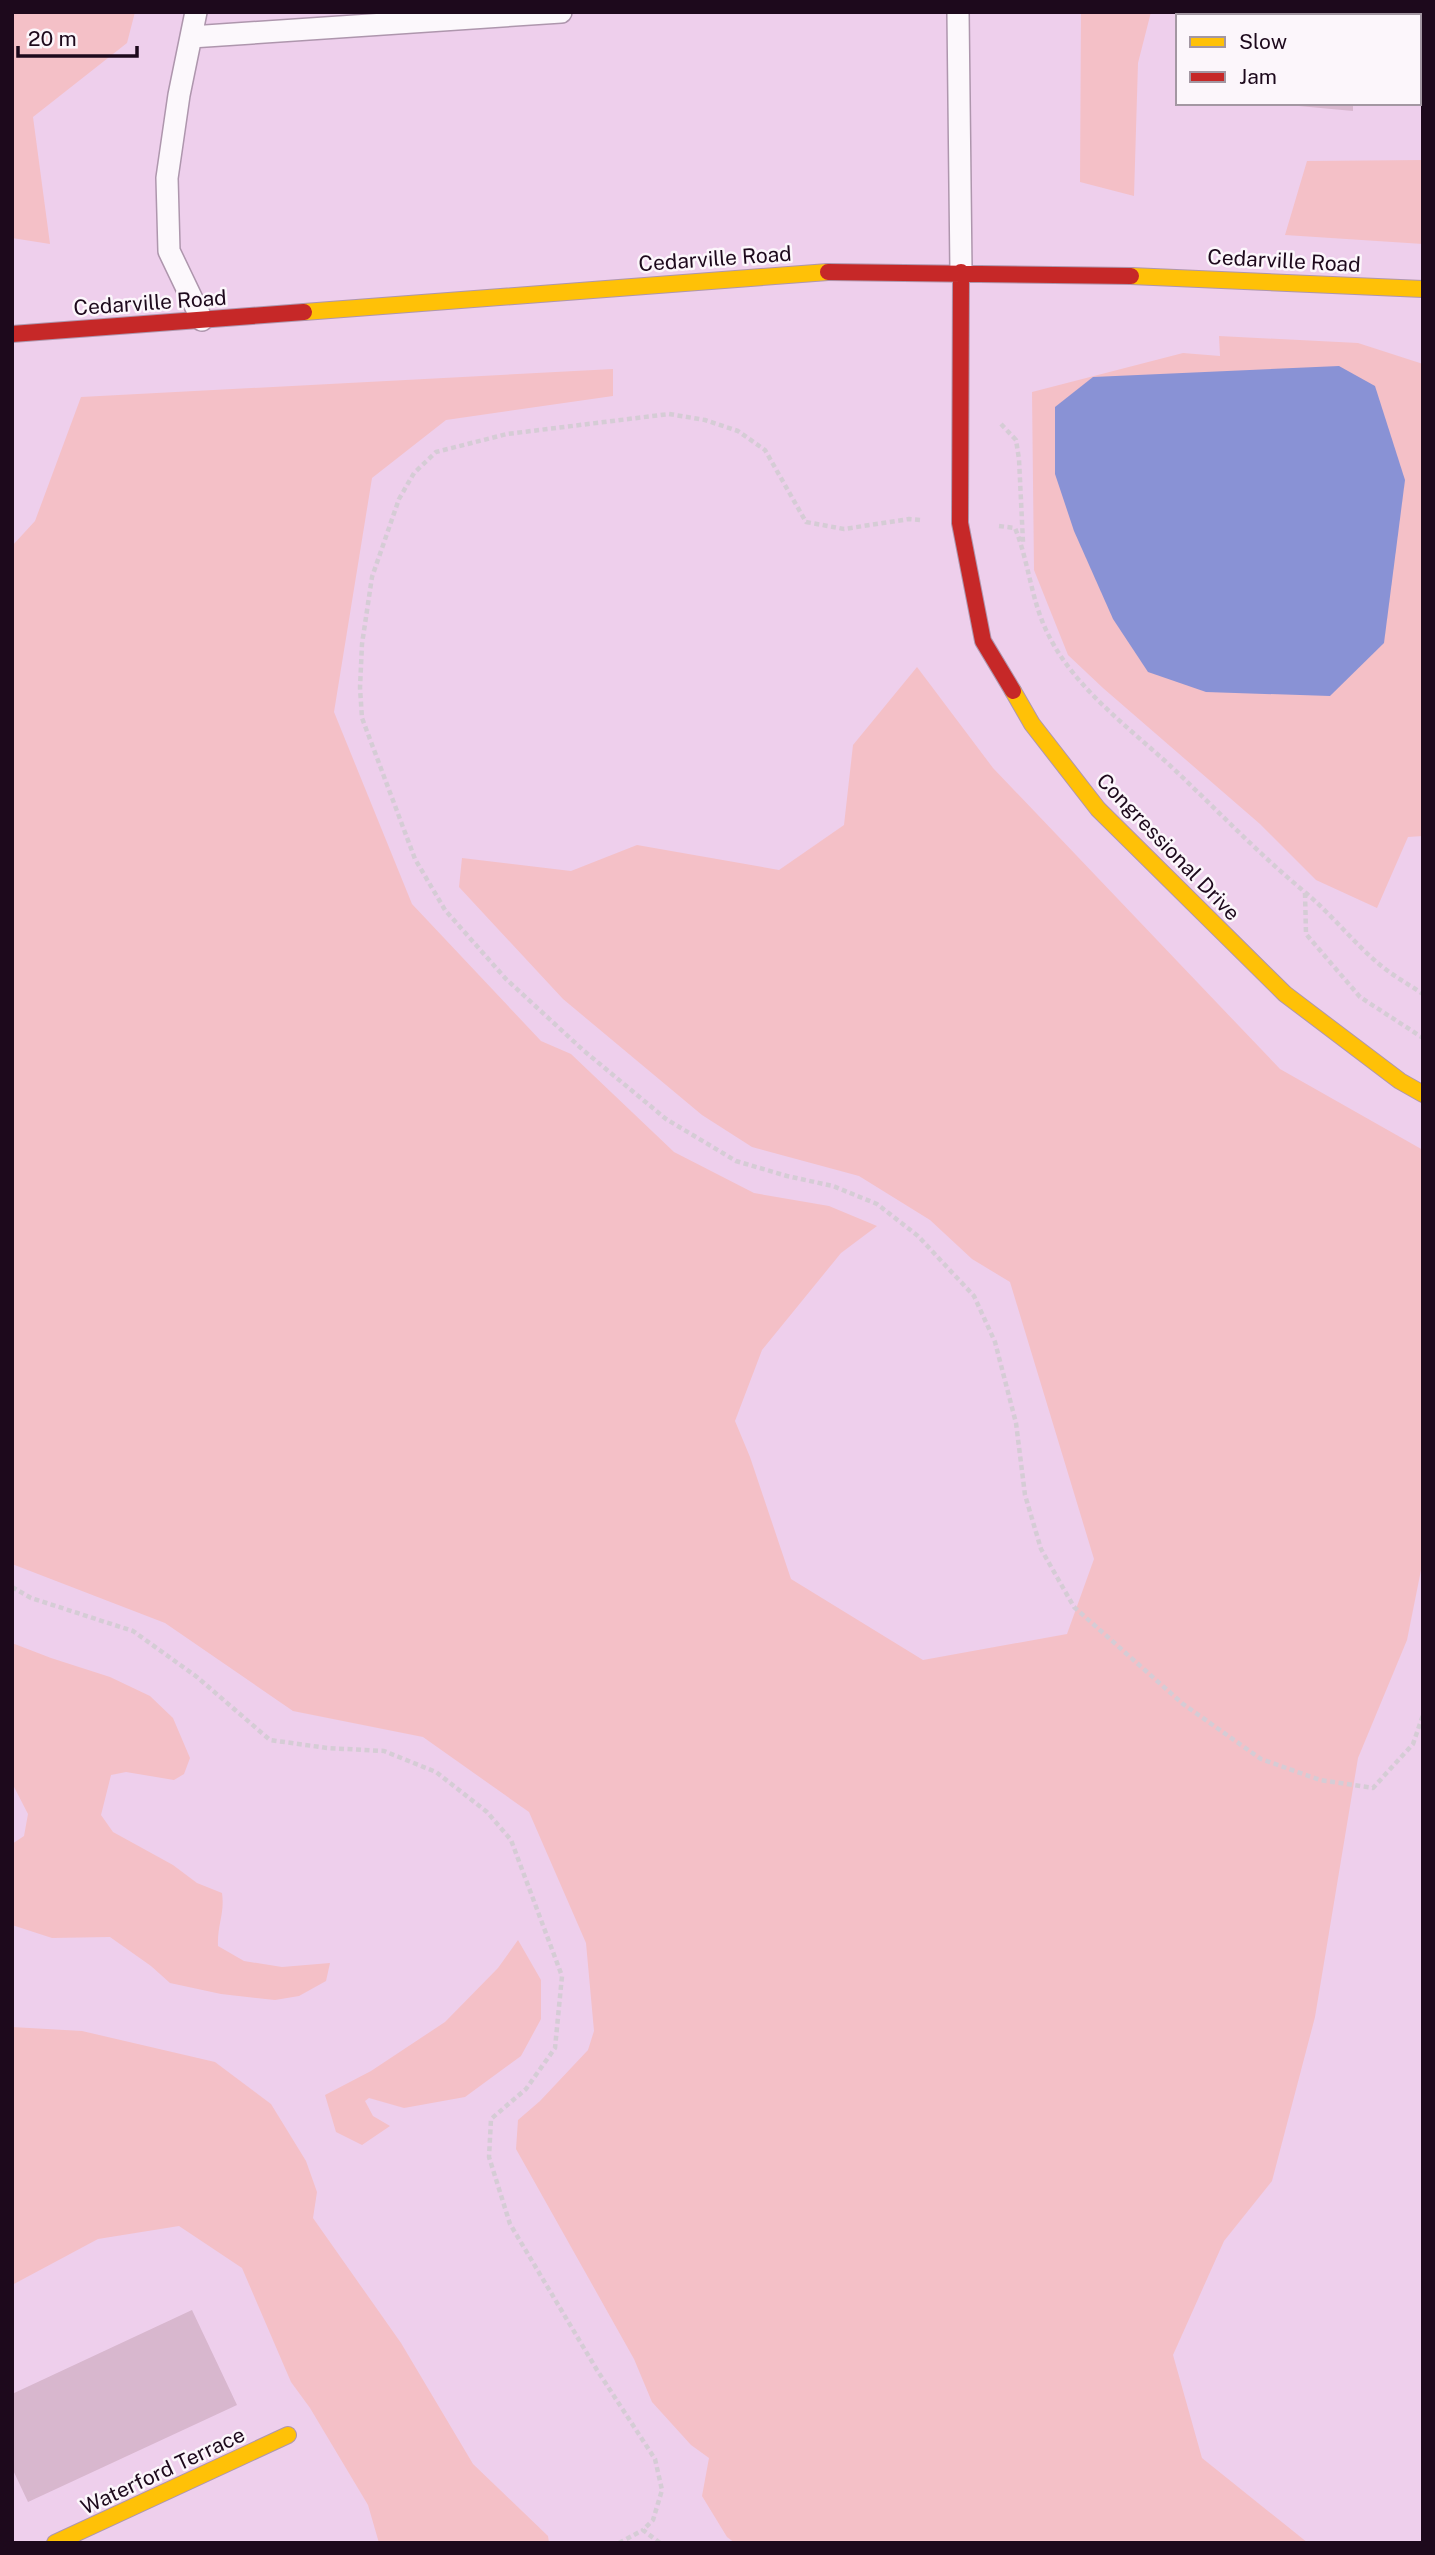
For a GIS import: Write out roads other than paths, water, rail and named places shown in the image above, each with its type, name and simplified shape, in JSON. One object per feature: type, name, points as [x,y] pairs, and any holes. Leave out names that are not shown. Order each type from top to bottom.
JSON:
[{"type":"main road","name":"Cedarville Road","points":[[12,334],[821,272],[1186,276],[1423,289]]},
{"type":"main road","name":"Congressional Drive","points":[[961,272],[960,523],[983,641],[1032,724],[1098,809],[1285,994],[1400,1081],[1423,1094]]},
{"type":"main road","name":"Waterford Terrace","points":[[55,2543],[288,2435]]},
{"type":"lane","points":[[195,12],[178,95],[167,178],[169,251],[202,320]]},
{"type":"lane","points":[[191,37],[561,12]]},
{"type":"lane","points":[[958,12],[961,272]]},
{"type":"water","points":[[1339,366],[1375,386],[1405,480],[1384,643],[1330,696],[1206,692],[1148,672],[1113,619],[1074,531],[1055,474],[1055,407],[1093,377]]}]
